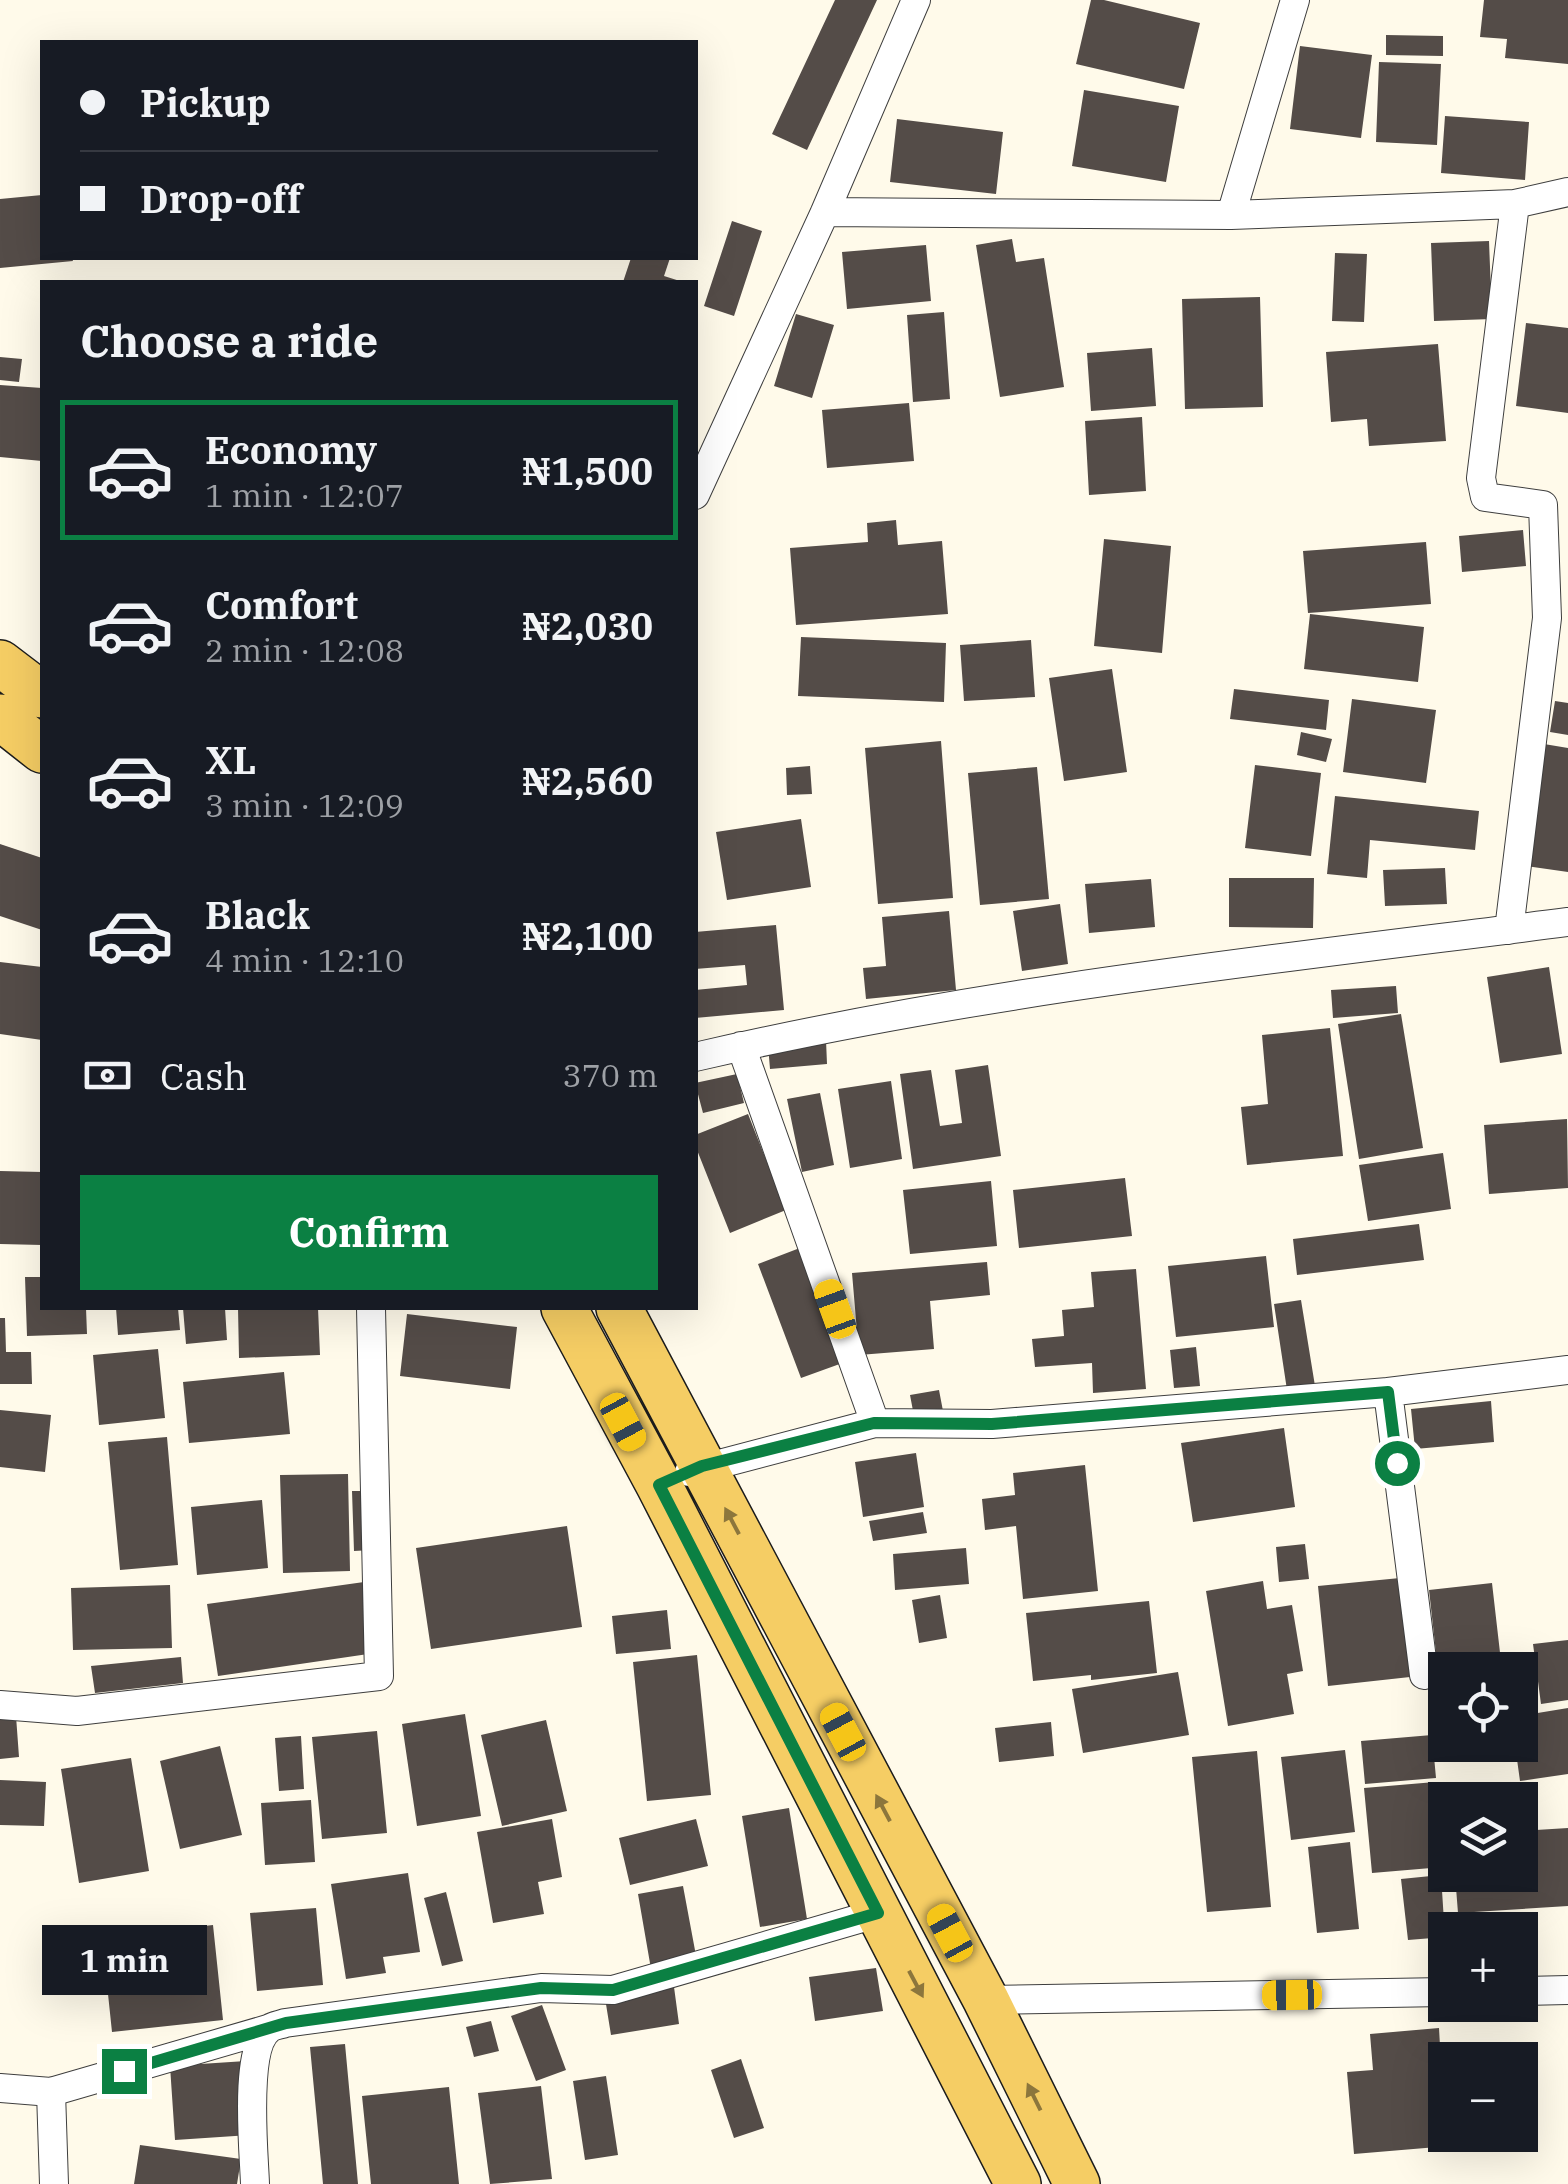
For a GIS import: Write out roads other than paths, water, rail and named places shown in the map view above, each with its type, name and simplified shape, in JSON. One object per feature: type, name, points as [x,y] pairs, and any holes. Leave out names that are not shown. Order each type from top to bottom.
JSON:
[{"type":"main road","points":[[0,664],[40,694]]},
{"type":"main road","points":[[0,716],[40,748]]},
{"type":"main road","points":[[565,1310],[1018,2184]]},
{"type":"main road","points":[[619,1310],[986,2000],[1077,2184]]},
{"type":"street","points":[[698,488],[826,212],[916,0]]},
{"type":"street","points":[[1231,215],[1295,0]]},
{"type":"street","points":[[826,212],[1231,215],[1516,204],[1568,192]]},
{"type":"street","points":[[1508,930],[1547,618],[1543,506],[1486,497],[1481,478],[1516,204]]},
{"type":"street","points":[[698,1056],[808,1030],[1075,986],[1568,922]]},
{"type":"street","points":[[742,1046],[874,1423]]},
{"type":"street","points":[[0,1705],[76,1711],[379,1676],[371,1310]]},
{"type":"street","points":[[659,1485],[702,1466],[874,1423],[992,1424],[1388,1392],[1568,1370]]},
{"type":"street","points":[[1388,1392],[1424,1675]]},
{"type":"street","points":[[0,2088],[51,2092],[286,2023],[541,1988],[613,1990],[878,1913]]},
{"type":"street","points":[[1538,1991],[1568,1990]]},
{"type":"street","points":[[986,2000],[1428,1992]]},
{"type":"street","points":[[254,2184],[253,2072],[259,2044],[268,2029]]},
{"type":"street","points":[[51,2092],[54,2184]]}]
